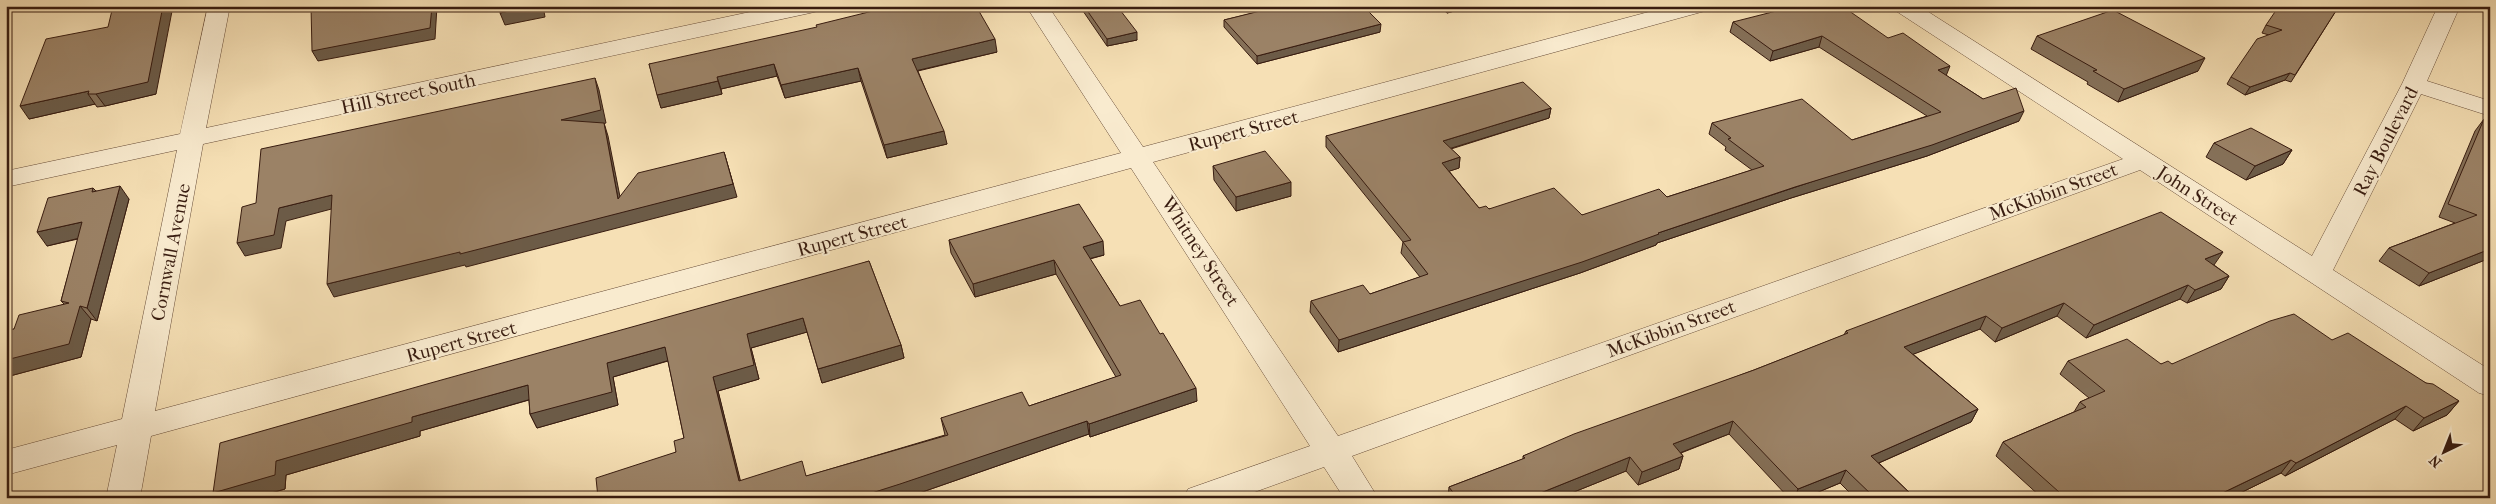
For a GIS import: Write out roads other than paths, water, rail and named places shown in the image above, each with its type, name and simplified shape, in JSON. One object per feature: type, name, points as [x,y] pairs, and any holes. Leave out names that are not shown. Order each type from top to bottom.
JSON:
[{"type":"street","name":"Cornwall Avenue","points":[[123,498],[191,141],[219,6]]},
{"type":"street","name":"Hill Street South","points":[[6,179],[191,141],[810,6]]},
{"type":"street","name":"Whitney Street","points":[[1038,6],[1362,498]]},
{"type":"street","name":"Rupert Street","points":[[6,463],[1697,6]]},
{"type":"street","name":"John Street","points":[[1904,6],[2490,385]]},
{"type":"street","name":"Ray Boulevard","points":[[2317,273],[2414,84],[2449,6]]},
{"type":"street","points":[[2414,84],[2490,109]]},
{"type":"street","name":"McKibbin Street","points":[[1200,498],[2144,160]]}]
